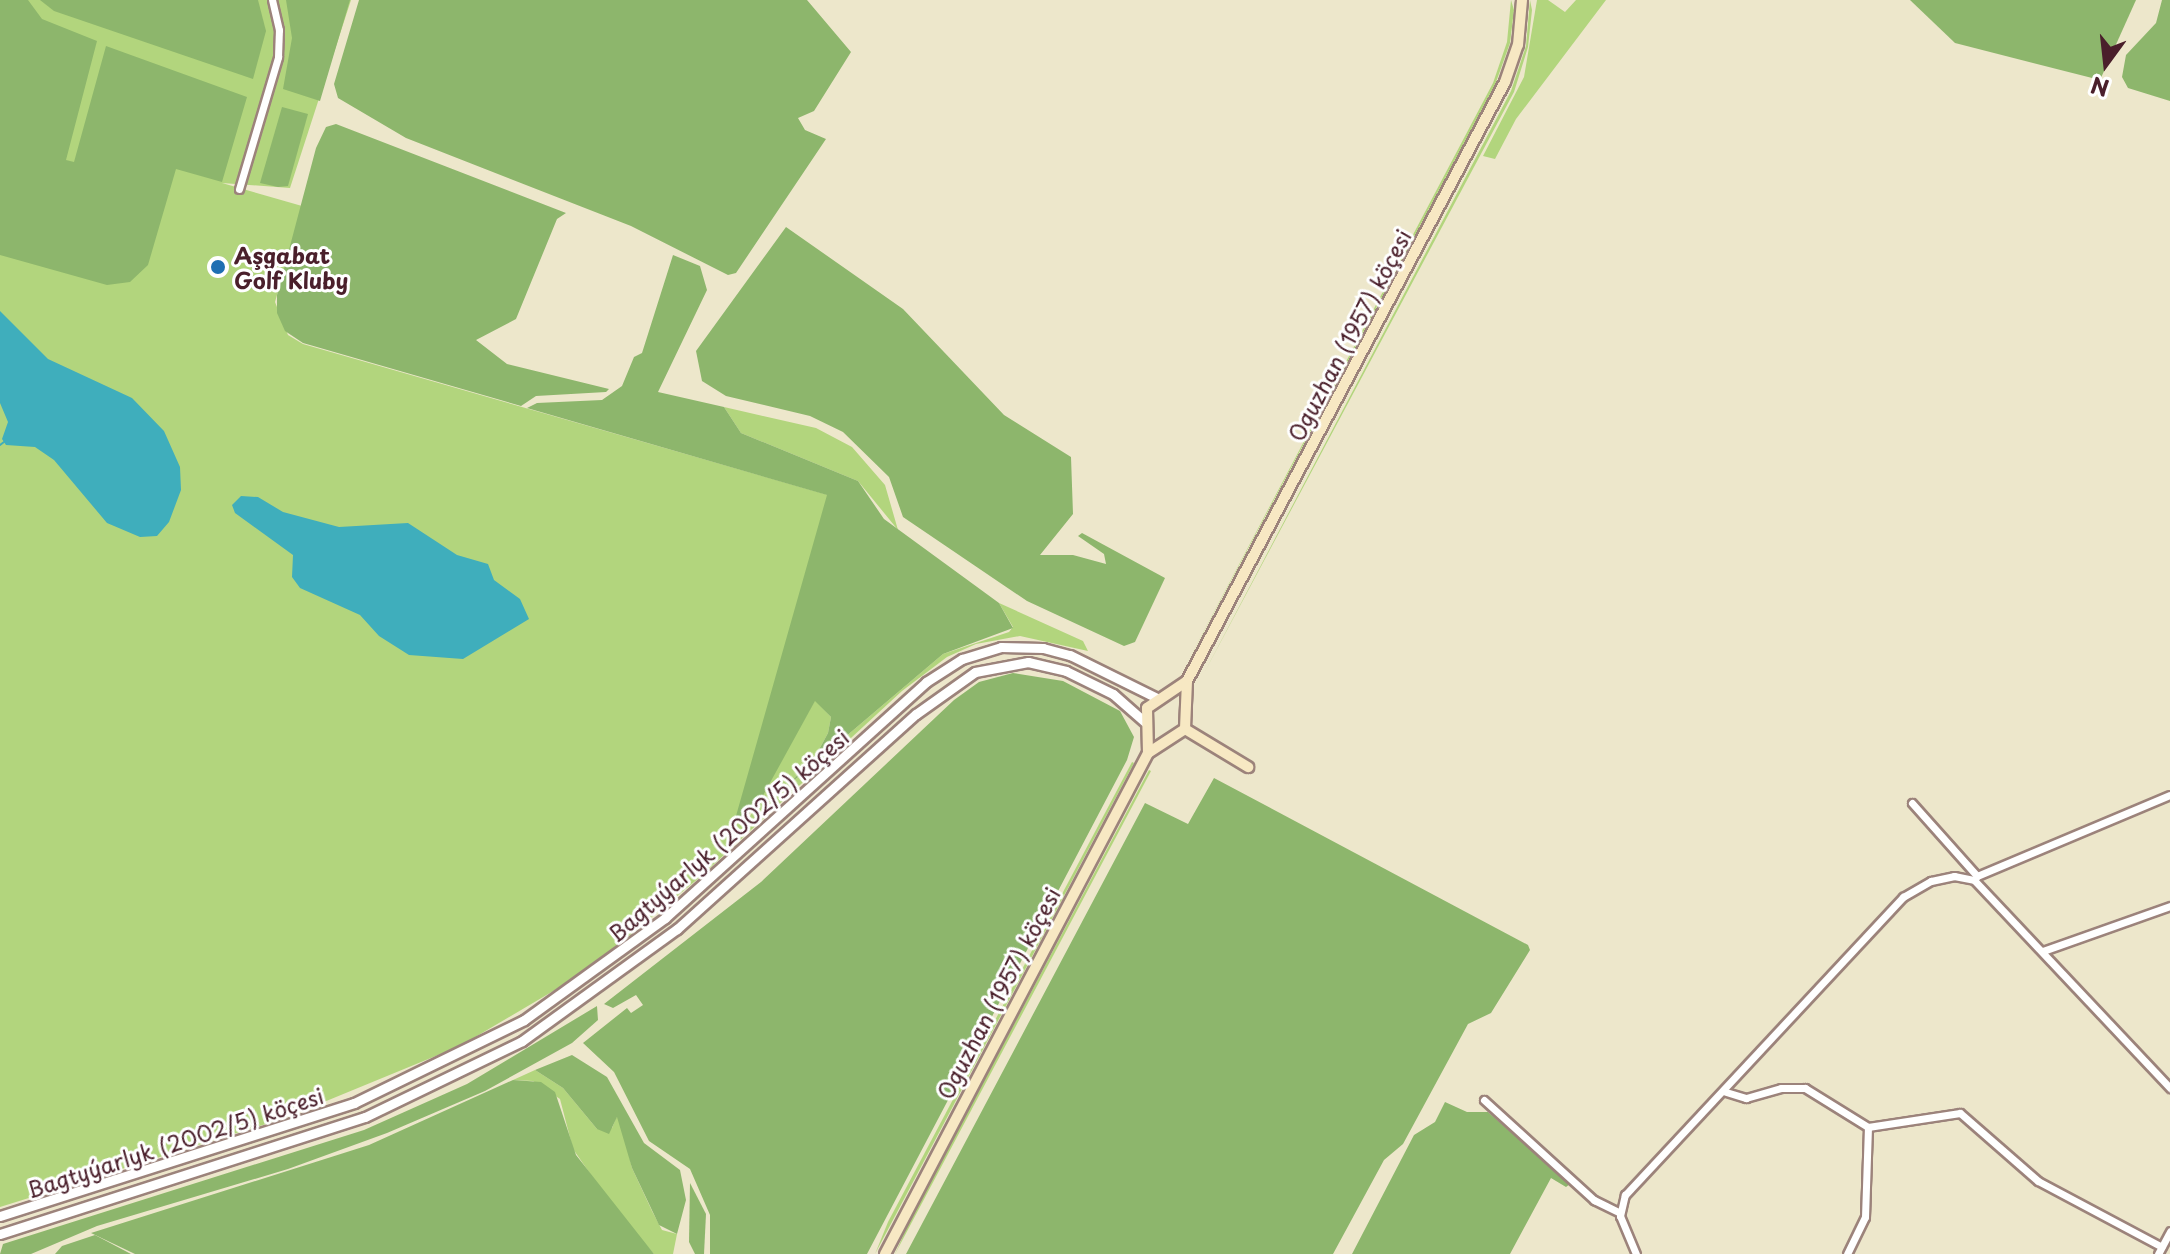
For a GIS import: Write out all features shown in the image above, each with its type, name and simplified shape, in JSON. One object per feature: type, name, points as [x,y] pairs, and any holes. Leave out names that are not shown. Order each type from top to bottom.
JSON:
[{"type":"main road","name":"Oguzhan (1957) köçesi","points":[[885,1254],[1148,753],[1185,729],[1183,705],[1187,681],[1494,104],[1515,54],[1522,0]]},
{"type":"main road","name":"Oguzhan (1957) köçesi","points":[[1148,753],[1147,708],[1187,681]]},
{"type":"main road","points":[[1162,698],[1183,705]]},
{"type":"main road","points":[[1147,727],[1170,739]]},
{"type":"main road","points":[[1185,729],[1248,767]]},
{"type":"street","points":[[239,189],[278,57],[279,30],[272,0]]},
{"type":"street","name":"Bagtyýarlyk (2002/5) köçesi","points":[[0,1216],[354,1103],[524,1020],[665,918],[916,690],[962,659],[1008,646],[1043,648],[1079,659],[1162,698]]},
{"type":"street","name":"Bagtyýarlyk (2002/5) köçesi","points":[[0,1234],[365,1117],[522,1041],[677,929],[916,714],[975,672],[1028,662],[1066,671],[1113,694],[1147,727]]},
{"type":"street","points":[[1912,803],[1977,876],[2170,795]]},
{"type":"street","points":[[1636,1254],[1619,1212],[1625,1195],[1726,1092],[1903,897],[1920,885],[1954,876],[1974,880],[2170,1088]]},
{"type":"street","points":[[2043,951],[2170,906]]},
{"type":"street","points":[[1726,1092],[1746,1098],[1781,1088],[1805,1088],[1868,1127],[1965,1115],[2008,1159],[2038,1181],[2160,1250],[2170,1231]]},
{"type":"street","points":[[1484,1100],[1594,1200],[1619,1212]]},
{"type":"street","points":[[1847,1254],[1865,1217],[1868,1127]]},
{"type":"green space","points":[[0,0],[351,0],[290,188],[222,183],[302,206],[275,302],[288,335],[303,344],[828,495],[735,823],[750,816],[815,700],[831,717],[828,733],[815,757],[785,788],[943,654],[1009,632],[1013,627],[999,603],[1083,641],[1088,651],[1020,636],[976,644],[947,657],[902,691],[699,878],[619,944],[560,987],[460,1046],[285,1118],[0,1207]]},
{"type":"green space","points":[[0,0],[28,0],[42,19],[97,41],[66,160],[74,162],[106,46],[247,97],[222,182],[176,169],[148,265],[130,282],[107,285],[0,255]]},
{"type":"green space","points":[[40,0],[258,0],[266,31],[253,79],[54,11]]},
{"type":"green space","points":[[286,0],[350,0],[320,101],[283,89],[292,38]]},
{"type":"green space","points":[[359,0],[807,0],[851,52],[814,111],[798,118],[805,130],[826,139],[736,273],[728,275],[631,226],[406,138],[338,98],[334,84]]},
{"type":"green space","points":[[1511,0],[1514,10],[1510,43],[1495,85],[1185,667],[1493,83],[1507,42]]},
{"type":"green space","points":[[1530,0],[1532,10],[1528,47],[1514,92],[1202,677],[1511,91],[1526,46]]},
{"type":"green space","points":[[1537,0],[1548,0],[1565,12],[1576,0],[1606,0],[1516,119],[1495,159],[1483,156],[1524,77]]},
{"type":"green space","points":[[1910,0],[2136,0],[2100,80],[1955,43]]},
{"type":"green space","points":[[2162,0],[2170,0],[2170,101],[2128,88],[2122,77],[2126,55],[2156,23]]},
{"type":"green space","points":[[282,107],[308,114],[288,186],[278,187],[260,183]]},
{"type":"green space","points":[[336,124],[566,213],[557,219],[516,319],[476,340],[507,364],[609,389],[606,392],[536,396],[521,406],[303,343],[285,331],[277,313],[277,295],[316,148],[326,127]]},
{"type":"green space","points":[[786,227],[903,309],[1004,415],[1071,457],[1073,514],[1040,555],[1073,555],[1106,564],[1104,554],[1078,536],[1082,533],[1165,578],[1135,642],[1124,646],[1027,601],[903,517],[889,477],[843,432],[810,416],[726,396],[702,381],[696,351]]},
{"type":"green space","points":[[673,255],[700,266],[707,290],[658,392],[724,407],[741,433],[858,481],[884,519],[999,603],[1013,628],[943,654],[785,788],[815,757],[828,733],[831,717],[815,701],[760,801],[742,822],[734,823],[827,495],[527,408],[537,403],[602,400],[622,386],[634,357],[642,353]]},
{"type":"green space","points":[[724,407],[816,428],[852,447],[885,485],[898,530],[858,481],[741,433]]},
{"type":"green space","points":[[1013,673],[1063,681],[1120,711],[1134,737],[1127,760],[867,1254],[710,1254],[710,1215],[690,1169],[649,1141],[614,1072],[583,1043],[627,1008],[631,1013],[643,1005],[636,995],[613,1008],[604,1004],[761,882],[954,700],[979,682]]},
{"type":"green space","points":[[1134,763],[875,1254],[888,1222]]},
{"type":"green space","points":[[1151,771],[895,1254],[911,1218]]},
{"type":"green space","points":[[1214,778],[1528,945],[1530,950],[1491,1013],[1468,1024],[1403,1144],[1384,1160],[1333,1254],[906,1254],[1145,803],[1188,824]]},
{"type":"green space","points":[[597,1006],[598,1020],[572,1043],[485,1091],[387,1133],[288,1169],[97,1226],[31,1254],[0,1254],[3,1244],[364,1130],[467,1084]]},
{"type":"green space","points":[[572,1055],[607,1077],[644,1143],[680,1170],[686,1200],[677,1234],[659,1225],[632,1168],[617,1117],[609,1134],[597,1129],[563,1088],[535,1070]]},
{"type":"green space","points":[[535,1070],[563,1088],[597,1129],[612,1128],[617,1116],[622,1124],[632,1168],[652,1211],[662,1230],[677,1234],[673,1254],[654,1254],[616,1211],[573,1149],[560,1099],[533,1081],[513,1080]]},
{"type":"green space","points":[[513,1080],[541,1082],[555,1092],[576,1155],[654,1254],[135,1254],[91,1233],[369,1145]]},
{"type":"green space","points":[[1445,1102],[1467,1112],[1488,1112],[1570,1184],[1566,1187],[1551,1178],[1510,1254],[1352,1254],[1414,1135],[1435,1122]]},
{"type":"green space","points":[[690,1183],[706,1214],[704,1254],[695,1254],[689,1242]]},
{"type":"green space","points":[[95,1235],[131,1254],[55,1254],[62,1246]]},
{"type":"water","points":[[0,311],[48,359],[132,398],[164,431],[180,467],[181,490],[169,522],[157,536],[140,537],[107,523],[54,460],[35,447],[6,445],[2,439],[8,422],[0,403]]},
{"type":"water","points":[[241,496],[258,497],[283,512],[339,527],[408,523],[457,555],[488,564],[494,580],[520,599],[529,619],[463,659],[409,655],[379,636],[360,615],[300,588],[292,577],[293,555],[235,513],[232,505]]},
{"type":"waterway","points":[[0,445],[4,442]]},
{"type":"place","name":"Aşgabat Golf Kluby","points":[[218,267]]}]
